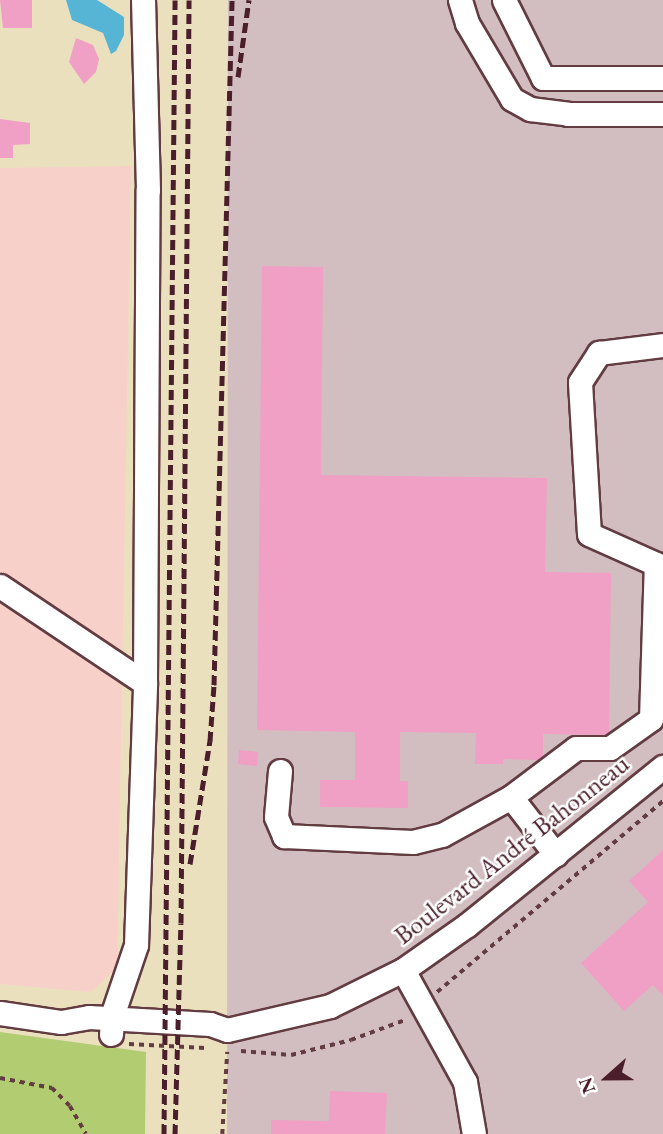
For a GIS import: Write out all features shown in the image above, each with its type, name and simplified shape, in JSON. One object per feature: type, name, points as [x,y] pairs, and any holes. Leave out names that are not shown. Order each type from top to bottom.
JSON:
[{"type":"street","points":[[116,1032],[136,945],[145,683],[148,190],[144,0]]},
{"type":"street","points":[[460,0],[493,71],[512,99],[521,104],[568,114],[663,114]]},
{"type":"street","points":[[505,0],[543,78],[663,78]]},
{"type":"street","points":[[280,771],[278,828],[292,839],[414,842],[442,835],[511,797],[576,748],[610,748],[651,719],[656,564],[589,534],[580,382],[598,353],[663,345]]},
{"type":"street","points":[[0,586],[145,683]]},
{"type":"street","name":"Boulevard André Bahonneau","points":[[0,1013],[70,1022],[81,1030],[116,1032],[210,1024],[224,1042],[330,1006],[402,970],[556,855],[663,767]]},
{"type":"street","points":[[511,797],[556,855]]},
{"type":"street","points":[[402,970],[465,1082],[474,1134]]},
{"type":"path","points":[[222,1134],[224,1042],[291,1055],[400,1024],[663,801]]},
{"type":"path","points":[[116,1032],[209,1047]]},
{"type":"path","points":[[0,1078],[52,1088],[70,1105],[86,1134]]},
{"type":"shaded area","points":[[228,0],[663,0],[663,1134],[227,1134]]},
{"type":"shaded area","points":[[131,166],[117,968],[91,992],[0,984],[0,168]]},
{"type":"green space","points":[[0,1032],[146,1052],[145,1134],[0,1134]]},
{"type":"water","points":[[66,0],[97,0],[124,17],[124,35],[116,51],[111,54],[103,33],[72,20]]},
{"type":"building","points":[[0,0],[32,0],[32,28],[3,28]]},
{"type":"building","points":[[76,38],[93,45],[99,59],[96,72],[84,84],[69,62]]},
{"type":"building","points":[[0,119],[30,123],[30,144],[13,145],[13,158],[0,158]]},
{"type":"building","points":[[262,266],[323,267],[321,475],[547,478],[545,572],[611,573],[609,735],[543,734],[543,760],[503,759],[503,764],[475,764],[476,733],[400,732],[400,781],[408,781],[408,808],[320,807],[320,780],[355,780],[355,732],[257,730]]},
{"type":"building","points":[[239,750],[258,752],[257,766],[238,764]]},
{"type":"building","points":[[613,770],[619,777],[609,784],[604,778]]},
{"type":"building","points":[[663,850],[663,996],[653,985],[624,1011],[581,963],[648,902],[629,881]]},
{"type":"building","points":[[330,1091],[387,1093],[385,1134],[271,1134],[271,1120],[329,1121]]},
{"type":"railway","points":[[164,1134],[175,0]]},
{"type":"railway","points":[[175,1134],[181,923],[189,0]]},
{"type":"railway","points":[[190,864],[210,741],[214,685],[232,0]]},
{"type":"railway","points":[[238,77],[249,0]]}]
